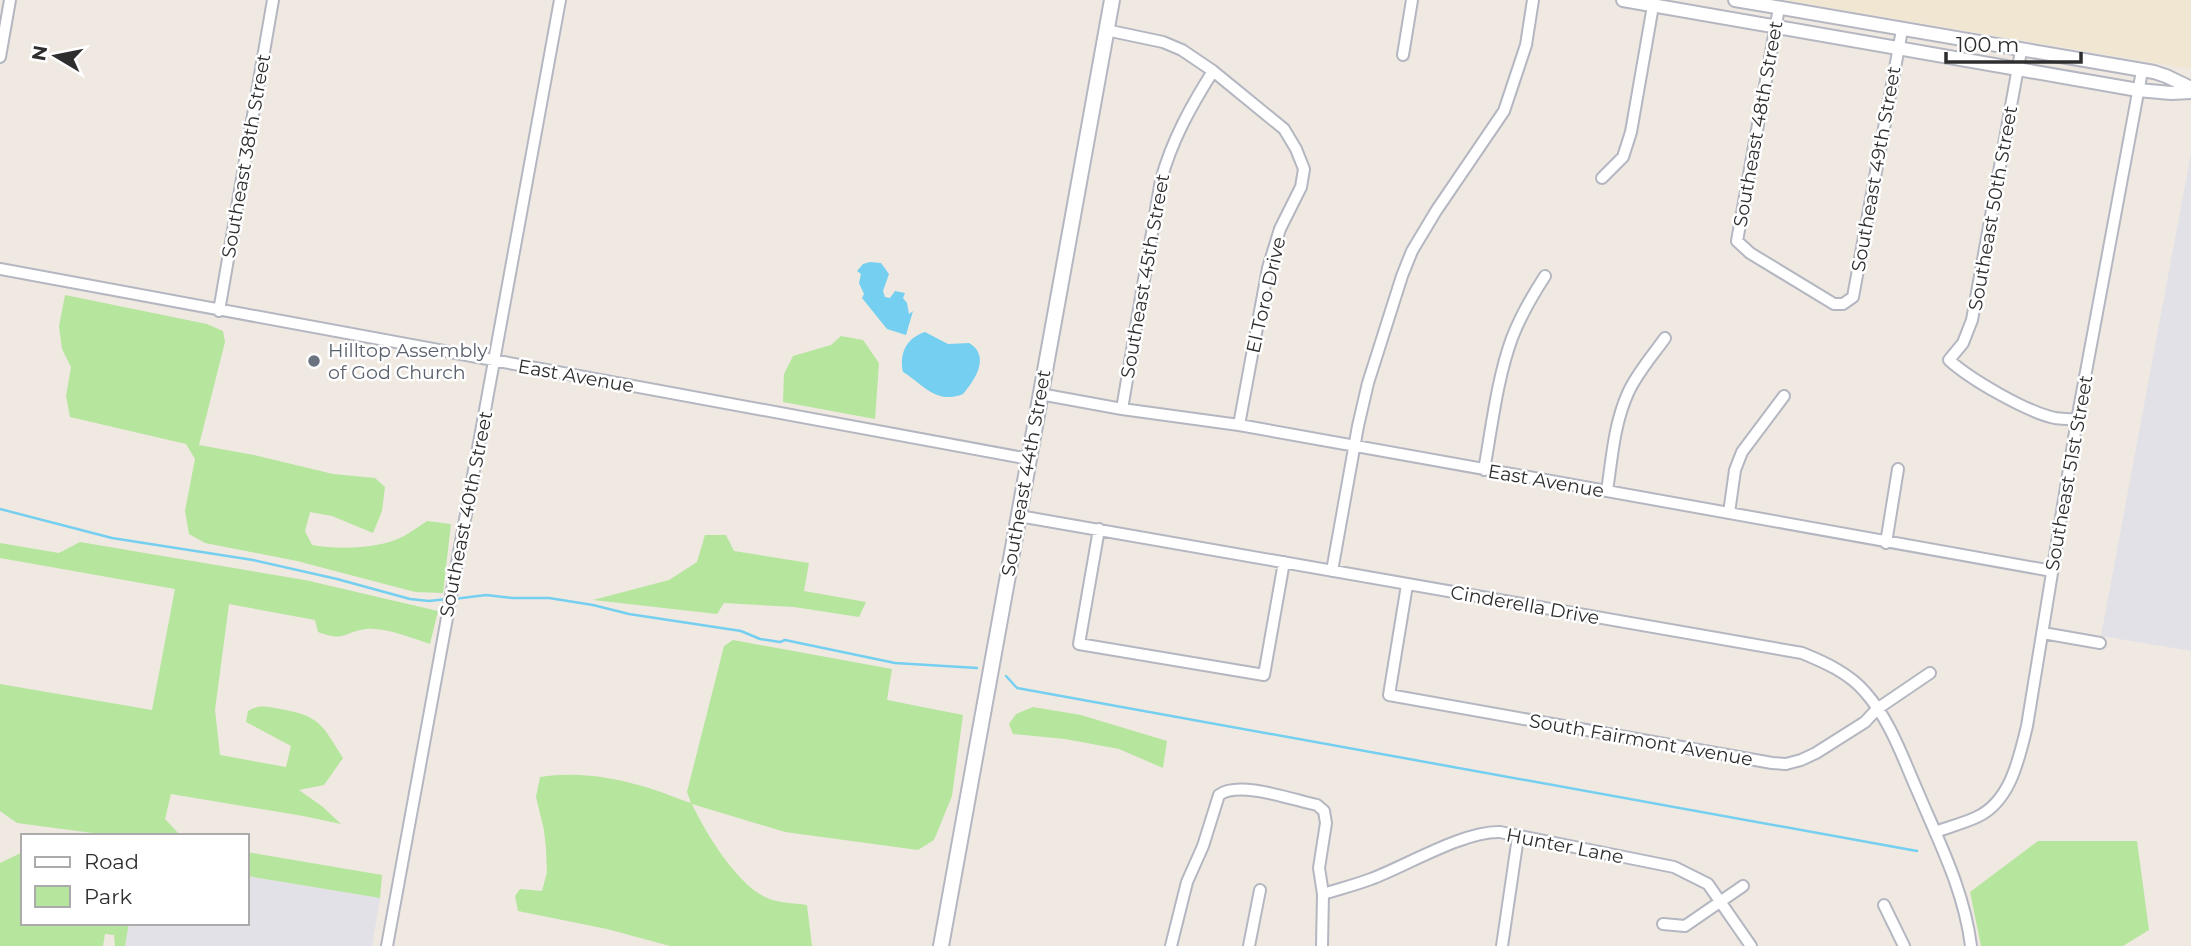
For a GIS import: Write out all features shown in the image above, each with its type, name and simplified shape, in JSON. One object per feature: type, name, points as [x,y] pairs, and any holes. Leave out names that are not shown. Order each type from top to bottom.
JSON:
[{"type":"main road","name":"Southeast 44th Street","points":[[940,946],[1112,0]]},
{"type":"street","points":[[0,57],[10,0]]},
{"type":"street","name":"Southeast 38th Street","points":[[219,311],[273,0]]},
{"type":"street","name":"Southeast 40th Street","points":[[387,946],[560,0]]},
{"type":"street","points":[[1403,55],[1412,0]]},
{"type":"street","points":[[1332,571],[1368,383],[1402,276],[1412,251],[1436,211],[1504,111],[1526,45],[1533,0]]},
{"type":"street","points":[[1623,0],[1654,3],[2138,90],[2171,93],[2191,90]]},
{"type":"street","points":[[1735,0],[2142,71],[2166,76],[2191,90]]},
{"type":"street","points":[[1602,177],[1623,157],[1631,132],[1654,3]]},
{"type":"street","name":"Southeast 48th Street","points":[[1779,8],[1737,241],[1750,253],[1834,304],[1843,304]]},
{"type":"street","name":"El Toro Drive","points":[[1106,30],[1163,42],[1182,50],[1213,71],[1284,129],[1304,169],[1301,187],[1280,229],[1268,268],[1239,425]]},
{"type":"street","name":"Southeast 49th Street","points":[[1843,304],[1853,297],[1902,30]]},
{"type":"street","name":"Southeast 50th Street","points":[[2021,51],[1972,320],[1963,343],[1950,360],[1964,373],[2032,411],[2056,418],[2077,420]]},
{"type":"street","name":"Southeast 45th Street","points":[[1122,408],[1161,180],[1186,114],[1213,71]]},
{"type":"street","name":"Southeast 51st Street","points":[[1935,832],[1980,816],[2008,786],[2017,764],[2027,726],[2077,420],[2142,71]]},
{"type":"street","name":"East Avenue","points":[[0,269],[1029,459]]},
{"type":"street","points":[[1484,470],[1502,373],[1511,340],[1528,303],[1545,276]]},
{"type":"street","points":[[1607,491],[1621,409],[1629,390],[1665,338]]},
{"type":"street","name":"East Avenue","points":[[1040,394],[1239,425],[2052,571]]},
{"type":"street","points":[[1729,513],[1735,470],[1742,452],[1784,396]]},
{"type":"street","points":[[1886,543],[1898,469]]},
{"type":"street","name":"Cinderella Drive","points":[[1019,516],[1802,653],[1826,663],[1864,691],[1888,723],[1954,875],[1968,921],[1971,946]]},
{"type":"street","points":[[1099,529],[1079,643],[1264,675],[1283,562]]},
{"type":"street","name":"South Fairmont Avenue","points":[[1407,584],[1389,695],[1772,763],[1786,764],[1816,753],[1865,722],[1877,709],[1930,673]]},
{"type":"street","points":[[2043,634],[2100,643]]},
{"type":"street","points":[[1171,946],[1187,882],[1219,795],[1242,788],[1317,805],[1324,811],[1319,868],[1323,894],[1322,946]]},
{"type":"street","name":"Hunter Lane","points":[[1323,894],[1369,880],[1479,834],[1500,832],[1674,867],[1708,884],[1751,946]]},
{"type":"street","points":[[1502,946],[1518,837]]},
{"type":"street","points":[[1663,924],[1685,926],[1742,886]]},
{"type":"street","points":[[1248,946],[1260,890]]},
{"type":"street","points":[[1884,905],[1904,946]]},
{"type":"shaded area","points":[[1784,0],[2191,0],[2191,69]]},
{"type":"shaded area","points":[[2191,153],[2191,651],[2101,636]]},
{"type":"shaded area","points":[[248,876],[380,898],[372,946],[125,946],[129,925],[248,925]]},
{"type":"green space","points":[[65,295],[207,324],[223,331],[225,342],[199,445],[333,474],[375,478],[385,487],[382,511],[373,533],[332,516],[310,512],[305,531],[312,545],[335,548],[371,546],[404,536],[427,521],[451,524],[443,593],[415,592],[297,561],[205,543],[189,534],[185,511],[195,459],[186,444],[70,417],[66,396],[71,367],[62,349],[59,326]]},
{"type":"green space","points":[[841,336],[863,340],[879,363],[875,419],[783,402],[784,374],[793,356],[831,345]]},
{"type":"green space","points":[[705,535],[726,535],[734,551],[809,563],[804,591],[866,602],[859,617],[794,607],[724,603],[717,614],[593,600],[669,580],[697,562]]},
{"type":"green space","points":[[80,542],[305,580],[438,611],[430,644],[373,629],[334,636],[318,632],[315,620],[229,604],[215,710],[220,755],[286,767],[291,746],[246,722],[248,711],[267,707],[294,712],[312,719],[325,730],[343,758],[324,785],[299,790],[341,824],[171,794],[165,819],[179,834],[100,834],[17,823],[0,811],[0,684],[152,710],[175,589],[0,558],[0,543],[59,553]]},
{"type":"green space","points":[[733,640],[892,669],[887,700],[963,715],[952,796],[934,840],[918,850],[785,832],[692,804],[722,856],[754,890],[774,900],[807,905],[812,946],[670,946],[607,929],[518,911],[515,896],[520,889],[542,891],[547,872],[544,830],[536,797],[540,777],[581,775],[609,778],[691,803],[687,792],[724,646]]},
{"type":"green space","points":[[1033,707],[1081,715],[1167,741],[1163,768],[1119,749],[1065,739],[1013,734],[1009,724],[1016,714]]},
{"type":"green space","points":[[2038,841],[2137,841],[2149,930],[2123,946],[1981,946],[1970,892]]},
{"type":"green space","points":[[248,852],[382,875],[380,898],[248,876]]},
{"type":"green space","points":[[21,853],[21,925],[129,925],[125,946],[115,946],[114,935],[105,934],[103,946],[0,946],[0,863]]},
{"type":"water","points":[[881,263],[889,274],[883,291],[885,297],[890,298],[895,291],[905,293],[903,298],[909,314],[913,311],[906,335],[887,329],[862,298],[864,294],[859,283],[861,274],[857,271],[863,264]]},
{"type":"water","points":[[925,332],[948,344],[969,343],[976,348],[979,368],[963,394],[953,397],[937,395],[903,372],[905,348],[913,338]]},
{"type":"waterway","points":[[0,509],[112,538],[253,560],[410,599],[447,599]]},
{"type":"waterway","points":[[454,599],[486,595],[549,598],[629,614],[741,631],[760,639],[780,642],[785,640],[895,663],[977,668]]},
{"type":"waterway","points":[[1006,676],[1017,688],[1917,851]]},
{"type":"place","name":"Hilltop Assembly of God Church","points":[[314,361]]}]
